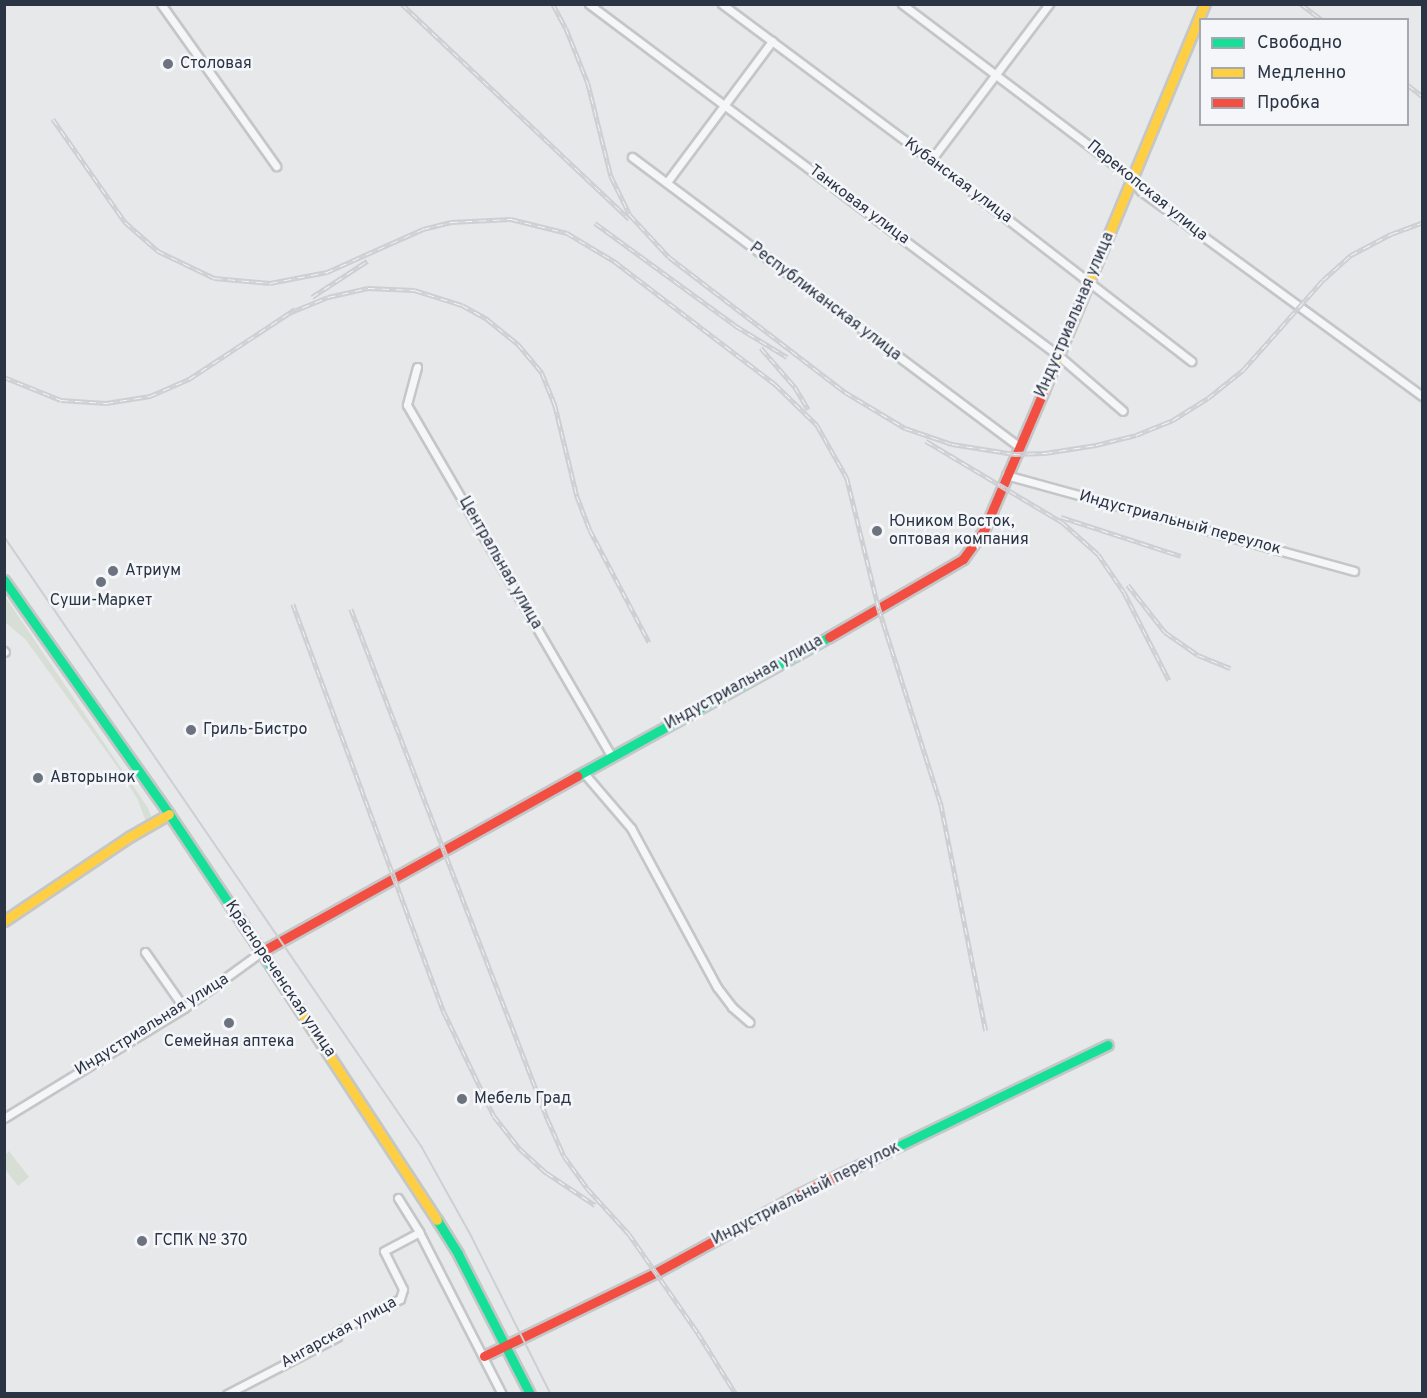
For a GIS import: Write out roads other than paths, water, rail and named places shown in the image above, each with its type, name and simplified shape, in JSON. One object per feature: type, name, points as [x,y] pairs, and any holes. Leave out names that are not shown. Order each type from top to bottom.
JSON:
[{"type":"street","points":[[161,4],[276,166]]},
{"type":"street","name":"Танковая улица","points":[[589,4],[1059,356],[1123,411]]},
{"type":"street","name":"Кубанская улица","points":[[722,4],[931,160],[1191,361]]},
{"type":"street","name":"Перекопская улица","points":[[902,4],[1123,171],[1132,182],[1298,307],[1422,396]]},
{"type":"street","points":[[931,160],[1049,4]]},
{"type":"street","name":"Индустриальная улица","points":[[1199,18],[1205,4]]},
{"type":"street","name":"Индустриальная улица","points":[[4,1118],[184,1008],[261,952],[611,755],[879,609],[963,559],[980,539],[1018,446],[1090,283],[1199,19]]},
{"type":"street","points":[[667,182],[772,41]]},
{"type":"street","name":"Республиканская улица","points":[[632,157],[1018,446]]},
{"type":"street","name":"Центральная улица","points":[[417,367],[407,405],[611,755]]},
{"type":"street","name":"Индустриальный переулок","points":[[1006,475],[1354,571]]},
{"type":"street","name":"Краснореченская улица","points":[[4,580],[169,814],[441,1223],[530,1394]]},
{"type":"street","points":[[583,772],[632,828],[717,987],[732,1007],[749,1022]]},
{"type":"street","points":[[4,921],[129,837],[169,814]]},
{"type":"street","points":[[145,952],[184,1008]]},
{"type":"street","name":"Индустриальный переулок","points":[[483,1356],[655,1273],[799,1194],[1107,1045]]},
{"type":"street","points":[[398,1198],[419,1232],[502,1394]]},
{"type":"street","name":"Ангарская улица","points":[[228,1394],[337,1337],[335,1333],[400,1299],[403,1289],[384,1251],[419,1232]]},
{"type":"tram line","points":[[4,536],[422,1147],[472,1237],[551,1394]]},
{"type":"railway","points":[[402,4],[629,219]]},
{"type":"railway","points":[[553,4],[566,28],[588,83],[611,176],[630,215],[669,257],[845,392],[905,428],[952,444],[1014,454],[1045,453],[1096,445],[1136,435],[1173,420],[1208,398],[1243,370],[1323,280],[1351,255],[1391,234],[1422,223]]},
{"type":"railway","points":[[1301,4],[1319,18]]},
{"type":"railway","points":[[1409,86],[1422,96]]},
{"type":"railway","points":[[53,119],[125,222],[158,251],[214,278],[270,283],[327,272],[423,229],[451,222],[511,219],[567,233],[614,261],[775,384],[817,425],[847,478],[879,609],[941,804],[986,1031]]},
{"type":"railway","points":[[595,223],[736,326],[787,357]]},
{"type":"railway","points":[[312,297],[367,261]]},
{"type":"railway","points":[[289,313],[328,297],[368,288],[414,290],[462,305],[487,319],[518,344],[542,373],[555,405],[577,496],[590,530],[649,642]]},
{"type":"railway","points":[[4,377],[61,400],[106,403],[150,396],[189,379],[295,309]]},
{"type":"railway","points":[[761,348],[795,387],[808,409]]},
{"type":"railway","points":[[926,441],[1062,522],[1098,554],[1124,592],[1169,680]]},
{"type":"railway","points":[[1061,517],[1181,556]]},
{"type":"railway","points":[[1128,585],[1165,632],[1198,655],[1230,668]]},
{"type":"railway","points":[[293,604],[444,1012],[494,1116],[520,1149],[547,1173],[595,1205]]},
{"type":"railway","points":[[351,609],[548,1120],[564,1156],[587,1188],[629,1234],[698,1333],[736,1394]]},
{"type":"place","name":"Столовая","points":[[168,64]]},
{"type":"place","name":"Юником Восток, оптовая компания","points":[[877,531]]},
{"type":"place","name":"Атриум","points":[[113,571]]},
{"type":"place","name":"Суши-Маркет","points":[[101,582]]},
{"type":"place","name":"Гриль-Бистро","points":[[191,730]]},
{"type":"place","name":"Авторынок","points":[[38,778]]},
{"type":"place","name":"Семейная аптека","points":[[229,1023]]},
{"type":"place","name":"Мебель Град","points":[[462,1099]]},
{"type":"place","name":"ГСПК № 370","points":[[142,1241]]}]
